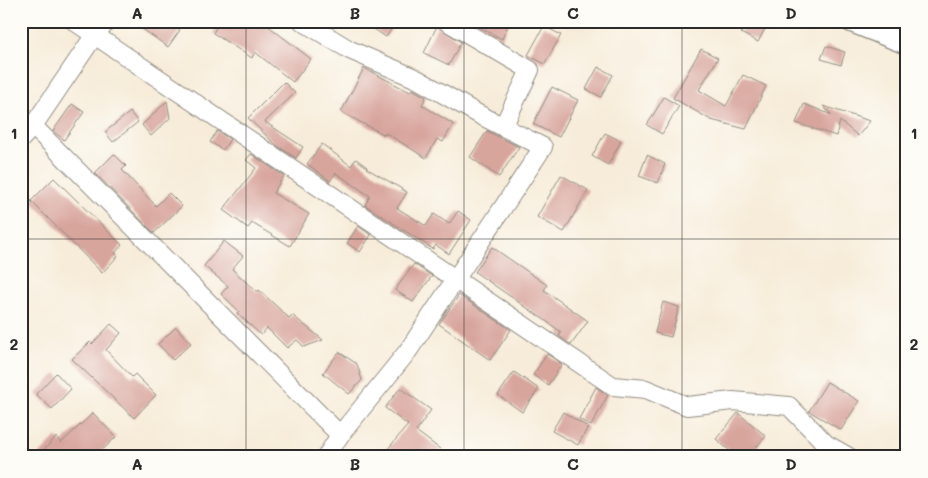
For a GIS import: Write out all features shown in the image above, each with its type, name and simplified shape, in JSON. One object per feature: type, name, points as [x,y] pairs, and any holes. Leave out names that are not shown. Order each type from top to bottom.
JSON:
[{"type":"street","points":[[74,21],[613,386],[646,389],[687,406],[733,401],[789,406],[826,444],[849,457]]},
{"type":"street","points":[[21,139],[33,126],[94,36],[107,21]]},
{"type":"street","points":[[302,21],[350,50],[417,80],[543,147],[408,351],[340,435],[326,457]]},
{"type":"street","points":[[446,21],[530,70],[503,127]]},
{"type":"street","points":[[852,21],[907,42]]},
{"type":"street","points":[[33,126],[340,435]]},
{"type":"building","points":[[131,21],[168,21],[180,30],[168,47]]},
{"type":"building","points":[[220,21],[262,21],[311,59],[293,82],[255,52],[252,58],[213,33]]},
{"type":"building","points":[[362,21],[397,21],[386,37]]},
{"type":"building","points":[[468,21],[510,21],[502,39]]},
{"type":"building","points":[[747,21],[769,21],[758,42],[741,33]]},
{"type":"building","points":[[437,26],[461,42],[449,65],[424,53]]},
{"type":"building","points":[[544,26],[561,35],[545,64],[528,55]]},
{"type":"building","points":[[826,46],[845,52],[841,65],[821,59]]},
{"type":"building","points":[[701,49],[718,58],[699,90],[726,106],[743,75],[766,86],[746,129],[711,120],[673,98]]},
{"type":"building","points":[[598,67],[613,75],[601,97],[586,89]]},
{"type":"building","points":[[364,68],[410,92],[412,89],[426,97],[422,105],[453,124],[443,142],[437,139],[426,158],[386,133],[385,135],[341,112]]},
{"type":"building","points":[[284,82],[295,93],[265,122],[303,147],[296,158],[276,145],[248,118]]},
{"type":"building","points":[[552,87],[578,100],[559,137],[533,124]]},
{"type":"building","points":[[664,97],[679,106],[662,134],[647,125]]},
{"type":"building","points":[[167,101],[170,118],[151,136],[142,125]]},
{"type":"building","points":[[72,104],[84,112],[64,140],[53,131]]},
{"type":"building","points":[[804,104],[832,115],[823,106],[870,121],[858,136],[840,121],[836,136],[796,123]]},
{"type":"building","points":[[130,112],[138,122],[113,142],[105,132]]},
{"type":"building","points":[[217,131],[230,139],[223,150],[210,142]]},
{"type":"building","points":[[487,131],[519,147],[499,177],[470,157]]},
{"type":"building","points":[[605,133],[621,141],[608,165],[592,156]]},
{"type":"building","points":[[322,144],[351,166],[356,159],[366,168],[407,192],[397,208],[426,226],[434,214],[449,224],[458,211],[471,220],[449,254],[436,245],[433,249],[365,205],[370,196],[336,173],[330,181],[307,164]]},
{"type":"building","points":[[114,154],[126,166],[122,170],[156,206],[169,193],[182,206],[154,233],[95,173]]},
{"type":"building","points":[[251,154],[284,176],[273,193],[309,214],[290,246],[252,223],[248,228],[223,210],[256,168],[246,160]]},
{"type":"building","points":[[647,155],[665,164],[658,183],[639,176]]},
{"type":"building","points":[[561,175],[588,190],[564,232],[537,217]]},
{"type":"building","points":[[54,178],[122,245],[115,253],[118,256],[102,273],[31,201]]},
{"type":"building","points":[[358,226],[371,235],[360,252],[347,243]]},
{"type":"building","points":[[224,241],[243,256],[232,269],[257,292],[259,290],[289,318],[292,315],[323,340],[304,347],[297,340],[287,348],[267,328],[261,335],[237,313],[239,311],[221,294],[228,286],[204,266]]},
{"type":"building","points":[[492,247],[547,285],[544,290],[588,321],[571,345],[559,336],[561,332],[475,272]]},
{"type":"building","points":[[414,264],[432,276],[413,302],[395,290]]},
{"type":"building","points":[[459,295],[511,330],[490,360],[439,324]]},
{"type":"building","points":[[663,302],[679,307],[671,337],[655,333]]},
{"type":"building","points":[[111,324],[121,333],[106,350],[132,377],[135,374],[156,395],[134,418],[72,359],[90,342],[92,344]]},
{"type":"building","points":[[176,327],[191,343],[173,360],[158,344]]},
{"type":"building","points":[[339,352],[357,364],[362,380],[349,394],[323,373]]},
{"type":"building","points":[[547,354],[562,364],[548,385],[533,375]]},
{"type":"building","points":[[514,372],[539,389],[522,412],[498,395]]},
{"type":"building","points":[[56,373],[71,389],[52,409],[36,394]]},
{"type":"building","points":[[827,382],[859,401],[841,430],[809,411]]},
{"type":"building","points":[[596,387],[608,395],[591,426],[579,419]]},
{"type":"building","points":[[400,388],[431,410],[416,431],[440,449],[434,457],[381,457],[408,425],[385,408]]},
{"type":"building","points":[[563,412],[588,427],[578,445],[552,431]]},
{"type":"building","points":[[93,413],[116,437],[95,457],[37,457],[56,437],[61,443]]},
{"type":"building","points":[[738,413],[766,436],[748,457],[737,457],[716,439]]}]
